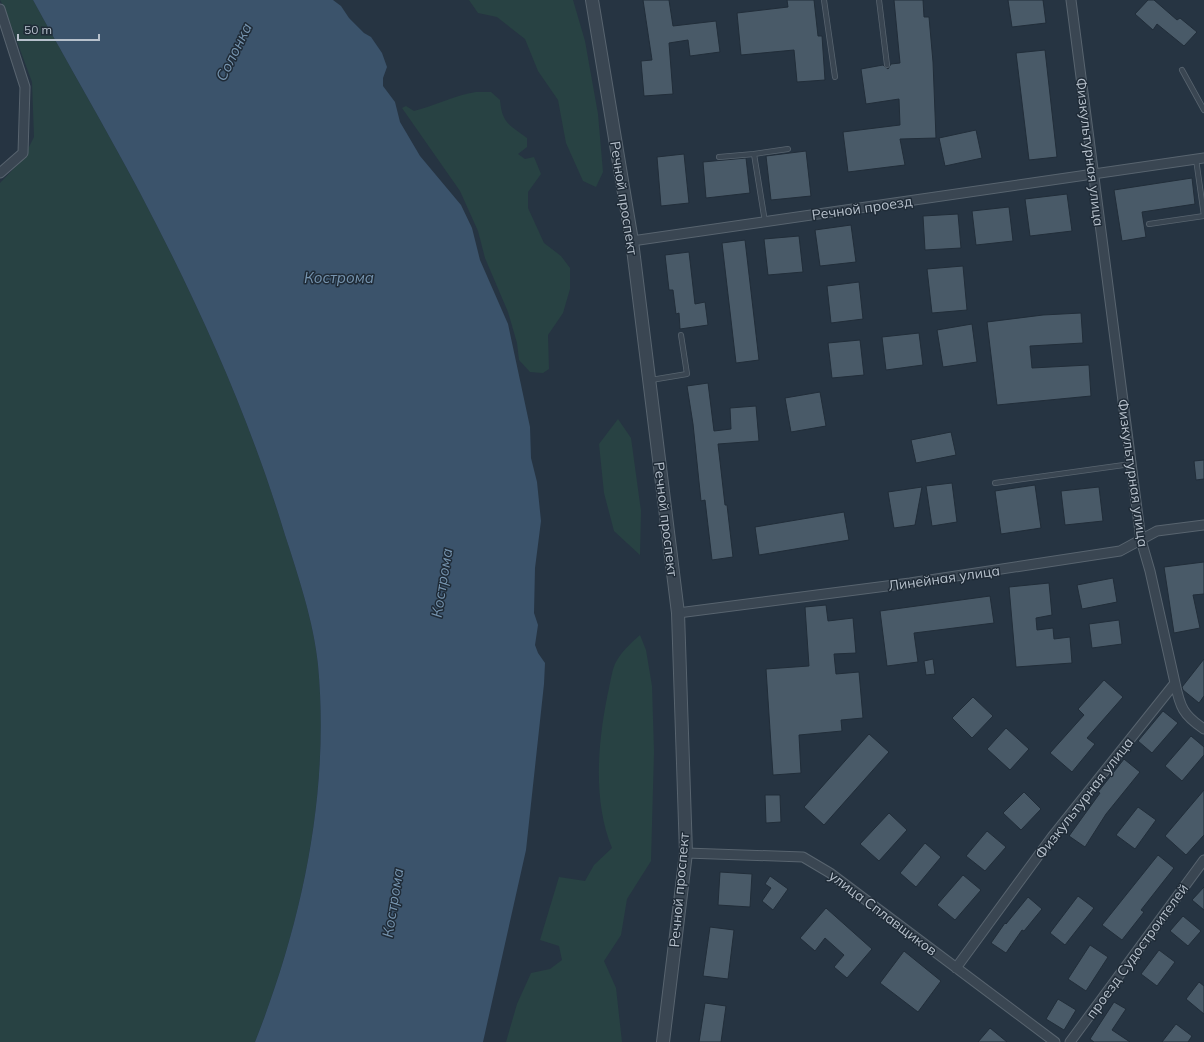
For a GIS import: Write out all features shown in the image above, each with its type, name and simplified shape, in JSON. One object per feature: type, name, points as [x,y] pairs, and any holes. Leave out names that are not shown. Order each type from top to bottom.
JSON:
[{"type":"street","name":"Речной проспект","points":[[592,0],[632,242],[678,613],[686,853],[663,1042]]},
{"type":"street","name":"Физкультурная улица","points":[[956,968],[1052,837],[1175,683],[1150,571],[1141,540],[1071,0]]},
{"type":"street","points":[[0,9],[25,87],[22,153],[0,173]]},
{"type":"street","name":"Речной проезд","points":[[632,242],[1200,159]]},
{"type":"street","name":"Линейная улица","points":[[678,613],[910,583],[1120,551],[1157,531],[1204,525]]},
{"type":"street","points":[[1175,683],[1180,705],[1192,721],[1204,729]]},
{"type":"street","name":"улица Сплавщиков","points":[[686,853],[803,857],[830,873],[1053,1041]]},
{"type":"street","name":"проезд Судостроителей","points":[[1070,1042],[1204,860]]},
{"type":"street","points":[[1196,871],[1204,876]]},
{"type":"lane","points":[[824,0],[835,77]]},
{"type":"lane","points":[[879,0],[887,65]]},
{"type":"lane","points":[[1182,70],[1204,110]]},
{"type":"lane","points":[[719,157],[788,149]]},
{"type":"lane","points":[[754,154],[765,222]]},
{"type":"lane","points":[[1149,224],[1204,216],[1200,159]]},
{"type":"lane","points":[[649,380],[687,374],[681,335]]},
{"type":"lane","points":[[995,483],[1131,464]]},
{"type":"green space","points":[[0,0],[33,0],[126,167],[160,232],[201,317],[238,402],[271,490],[309,616],[318,665],[321,713],[320,761],[316,809],[309,857],[299,904],[272,997],[255,1042],[0,1042],[0,183],[23,159],[34,137],[32,82],[5,9]]},
{"type":"green space","points":[[469,0],[573,0],[585,41],[598,114],[603,172],[596,187],[583,181],[566,143],[558,100],[538,71],[525,39],[497,17],[478,13]]},
{"type":"green space","points":[[476,92],[491,92],[500,100],[505,119],[512,127],[527,138],[527,147],[518,154],[525,159],[534,157],[541,174],[528,192],[528,208],[544,243],[561,256],[570,268],[570,289],[563,313],[548,335],[549,369],[543,373],[530,372],[519,360],[517,343],[508,312],[485,258],[478,231],[460,191],[402,108],[406,106],[414,111]]},
{"type":"green space","points":[[618,419],[631,438],[641,511],[640,555],[614,531],[604,493],[599,444]]},
{"type":"green space","points":[[640,635],[646,650],[652,686],[654,752],[651,861],[627,899],[621,935],[604,961],[616,988],[622,1042],[506,1042],[517,1004],[531,973],[550,969],[562,960],[559,946],[540,940],[559,877],[585,881],[594,865],[612,848],[606,829],[599,789],[602,728],[609,688],[615,665],[618,658]]},
{"type":"water","name":"Кострома","points":[[33,0],[333,0],[341,6],[349,18],[364,33],[371,37],[382,53],[387,67],[383,78],[383,86],[395,102],[400,122],[420,156],[461,205],[472,228],[480,260],[508,324],[530,427],[531,458],[537,482],[541,521],[535,568],[534,613],[538,625],[535,645],[538,653],[545,663],[526,850],[483,1042],[255,1042],[272,997],[299,904],[309,857],[316,809],[320,761],[321,713],[318,665],[313,633],[300,583],[271,490],[220,359],[181,274],[139,191]]},
{"type":"building","points":[[643,0],[669,0],[673,26],[716,21],[720,52],[690,56],[688,40],[669,43],[673,94],[644,96],[641,61],[652,60]]},
{"type":"building","points":[[787,0],[814,0],[818,36],[822,36],[825,80],[797,82],[794,50],[741,55],[737,13],[788,7]]},
{"type":"building","points":[[894,0],[923,0],[924,17],[929,17],[933,62],[936,138],[900,139],[905,165],[848,172],[843,132],[900,125],[899,99],[866,104],[861,69],[883,65],[888,69],[891,64],[900,63]]},
{"type":"building","points":[[1008,0],[1043,0],[1046,23],[1012,27]]},
{"type":"building","points":[[1148,0],[1154,0],[1177,20],[1180,18],[1197,32],[1184,46],[1157,24],[1153,30],[1135,14]]},
{"type":"building","points":[[1045,50],[1057,157],[1029,160],[1016,53]]},
{"type":"building","points":[[976,130],[982,158],[945,166],[939,138]]},
{"type":"building","points":[[806,151],[811,196],[771,200],[766,156]]},
{"type":"building","points":[[684,154],[689,203],[661,206],[657,157]]},
{"type":"building","points":[[746,158],[750,193],[706,198],[703,162]]},
{"type":"building","points":[[1192,178],[1195,204],[1142,212],[1146,237],[1122,241],[1114,190]]},
{"type":"building","points":[[1067,194],[1072,231],[1030,236],[1025,199]]},
{"type":"building","points":[[1009,207],[1013,241],[976,245],[972,211]]},
{"type":"building","points":[[958,214],[961,248],[925,250],[923,216]]},
{"type":"building","points":[[851,225],[856,262],[820,266],[815,230]]},
{"type":"building","points":[[799,236],[803,272],[768,275],[764,239]]},
{"type":"building","points":[[745,240],[759,360],[736,363],[722,243]]},
{"type":"building","points":[[689,252],[695,304],[705,302],[708,325],[680,329],[679,313],[676,314],[673,290],[669,290],[665,255]]},
{"type":"building","points":[[963,266],[967,310],[932,313],[927,269]]},
{"type":"building","points":[[859,282],[863,319],[831,323],[827,286]]},
{"type":"building","points":[[1081,313],[1083,343],[1030,346],[1032,368],[1089,365],[1091,396],[997,405],[987,322],[1043,315]]},
{"type":"building","points":[[972,324],[977,362],[943,367],[937,330]]},
{"type":"building","points":[[919,333],[923,365],[886,370],[882,337]]},
{"type":"building","points":[[860,340],[864,375],[832,378],[828,343]]},
{"type":"building","points":[[708,383],[714,431],[731,429],[730,408],[756,406],[759,441],[718,444],[733,557],[712,560],[705,500],[701,501],[693,424],[687,386]]},
{"type":"building","points":[[820,392],[826,426],[791,432],[785,398]]},
{"type":"building","points":[[951,432],[956,455],[916,463],[911,440]]},
{"type":"building","points":[[1204,460],[1204,479],[1196,480],[1194,461]]},
{"type":"building","points":[[952,483],[957,522],[932,526],[926,486]]},
{"type":"building","points":[[1035,485],[1041,528],[1001,534],[995,491]]},
{"type":"building","points":[[922,487],[915,525],[894,528],[888,492]]},
{"type":"building","points":[[1099,487],[1103,521],[1065,525],[1061,491]]},
{"type":"building","points":[[844,512],[849,540],[759,555],[755,527]]},
{"type":"building","points":[[1204,562],[1204,594],[1193,595],[1200,628],[1174,633],[1164,567]]},
{"type":"building","points":[[1113,578],[1117,602],[1082,609],[1077,585]]},
{"type":"building","points":[[1049,583],[1052,615],[1036,618],[1037,630],[1053,628],[1054,639],[1070,637],[1072,663],[1016,667],[1009,587]]},
{"type":"building","points":[[990,596],[994,623],[914,633],[918,662],[887,666],[880,611]]},
{"type":"building","points":[[826,605],[828,621],[853,618],[856,653],[834,654],[836,674],[859,672],[863,718],[841,720],[842,731],[799,735],[801,773],[773,775],[766,669],[809,666],[805,607]]},
{"type":"building","points":[[1119,620],[1122,644],[1092,648],[1089,624]]},
{"type":"building","points":[[933,659],[935,674],[926,675],[924,661]]},
{"type":"building","points":[[1204,659],[1204,696],[1199,703],[1183,690],[1182,687]]},
{"type":"building","points":[[1104,680],[1123,697],[1087,738],[1095,744],[1072,772],[1050,753],[1084,715],[1078,709]]},
{"type":"building","points":[[973,697],[993,716],[972,738],[952,718]]},
{"type":"building","points":[[1163,711],[1178,723],[1152,753],[1138,741]]},
{"type":"building","points":[[1006,728],[1029,749],[1010,770],[987,749]]},
{"type":"building","points":[[869,734],[889,752],[824,825],[804,807]]},
{"type":"building","points":[[1191,736],[1204,747],[1204,755],[1182,781],[1165,766]]},
{"type":"building","points":[[1124,759],[1140,772],[1106,814],[1085,847],[1069,836],[1100,793],[1098,792]]},
{"type":"building","points":[[1204,790],[1204,835],[1186,855],[1165,836]]},
{"type":"building","points":[[1024,792],[1041,809],[1021,830],[1003,813]]},
{"type":"building","points":[[765,795],[780,795],[781,822],[766,823]]},
{"type":"building","points":[[1138,807],[1156,820],[1135,849],[1116,835]]},
{"type":"building","points":[[889,813],[907,830],[879,861],[860,844]]},
{"type":"building","points":[[987,831],[1006,847],[985,871],[966,856]]},
{"type":"building","points":[[925,843],[941,857],[916,887],[900,873]]},
{"type":"building","points":[[1158,855],[1174,868],[1141,910],[1144,912],[1122,940],[1102,925]]},
{"type":"building","points":[[720,872],[752,874],[750,907],[718,905]]},
{"type":"building","points":[[963,875],[981,890],[955,920],[937,905]]},
{"type":"building","points":[[770,876],[788,889],[773,910],[762,901],[771,888],[765,884]]},
{"type":"building","points":[[1204,887],[1204,910],[1192,900]]},
{"type":"building","points":[[1078,896],[1094,908],[1065,945],[1050,933]]},
{"type":"building","points":[[1028,897],[1042,909],[1024,931],[1022,930],[1006,953],[991,943],[1005,923],[1006,924]]},
{"type":"building","points":[[826,908],[872,949],[847,978],[834,967],[844,955],[825,938],[815,951],[800,938]]},
{"type":"building","points":[[1183,916],[1201,931],[1188,946],[1170,931]]},
{"type":"building","points":[[710,927],[734,930],[728,979],[703,976]]},
{"type":"building","points":[[1090,945],[1108,957],[1086,991],[1068,979]]},
{"type":"building","points":[[1159,950],[1175,962],[1157,986],[1141,974]]},
{"type":"building","points":[[904,951],[941,981],[918,1012],[880,983]]},
{"type":"building","points":[[1199,982],[1204,986],[1204,1014],[1186,999]]},
{"type":"building","points":[[1058,999],[1076,1010],[1064,1030],[1046,1019]]},
{"type":"building","points":[[1114,1002],[1126,1009],[1112,1030],[1130,1042],[1094,1042],[1090,1039]]},
{"type":"building","points":[[705,1003],[726,1006],[721,1042],[699,1042]]},
{"type":"building","points":[[1176,1024],[1192,1036],[1188,1042],[1162,1042]]},
{"type":"building","points":[[990,1028],[1007,1042],[978,1042]]},
{"type":"water label","name":"Солонка","points":[[234,52]]}]
